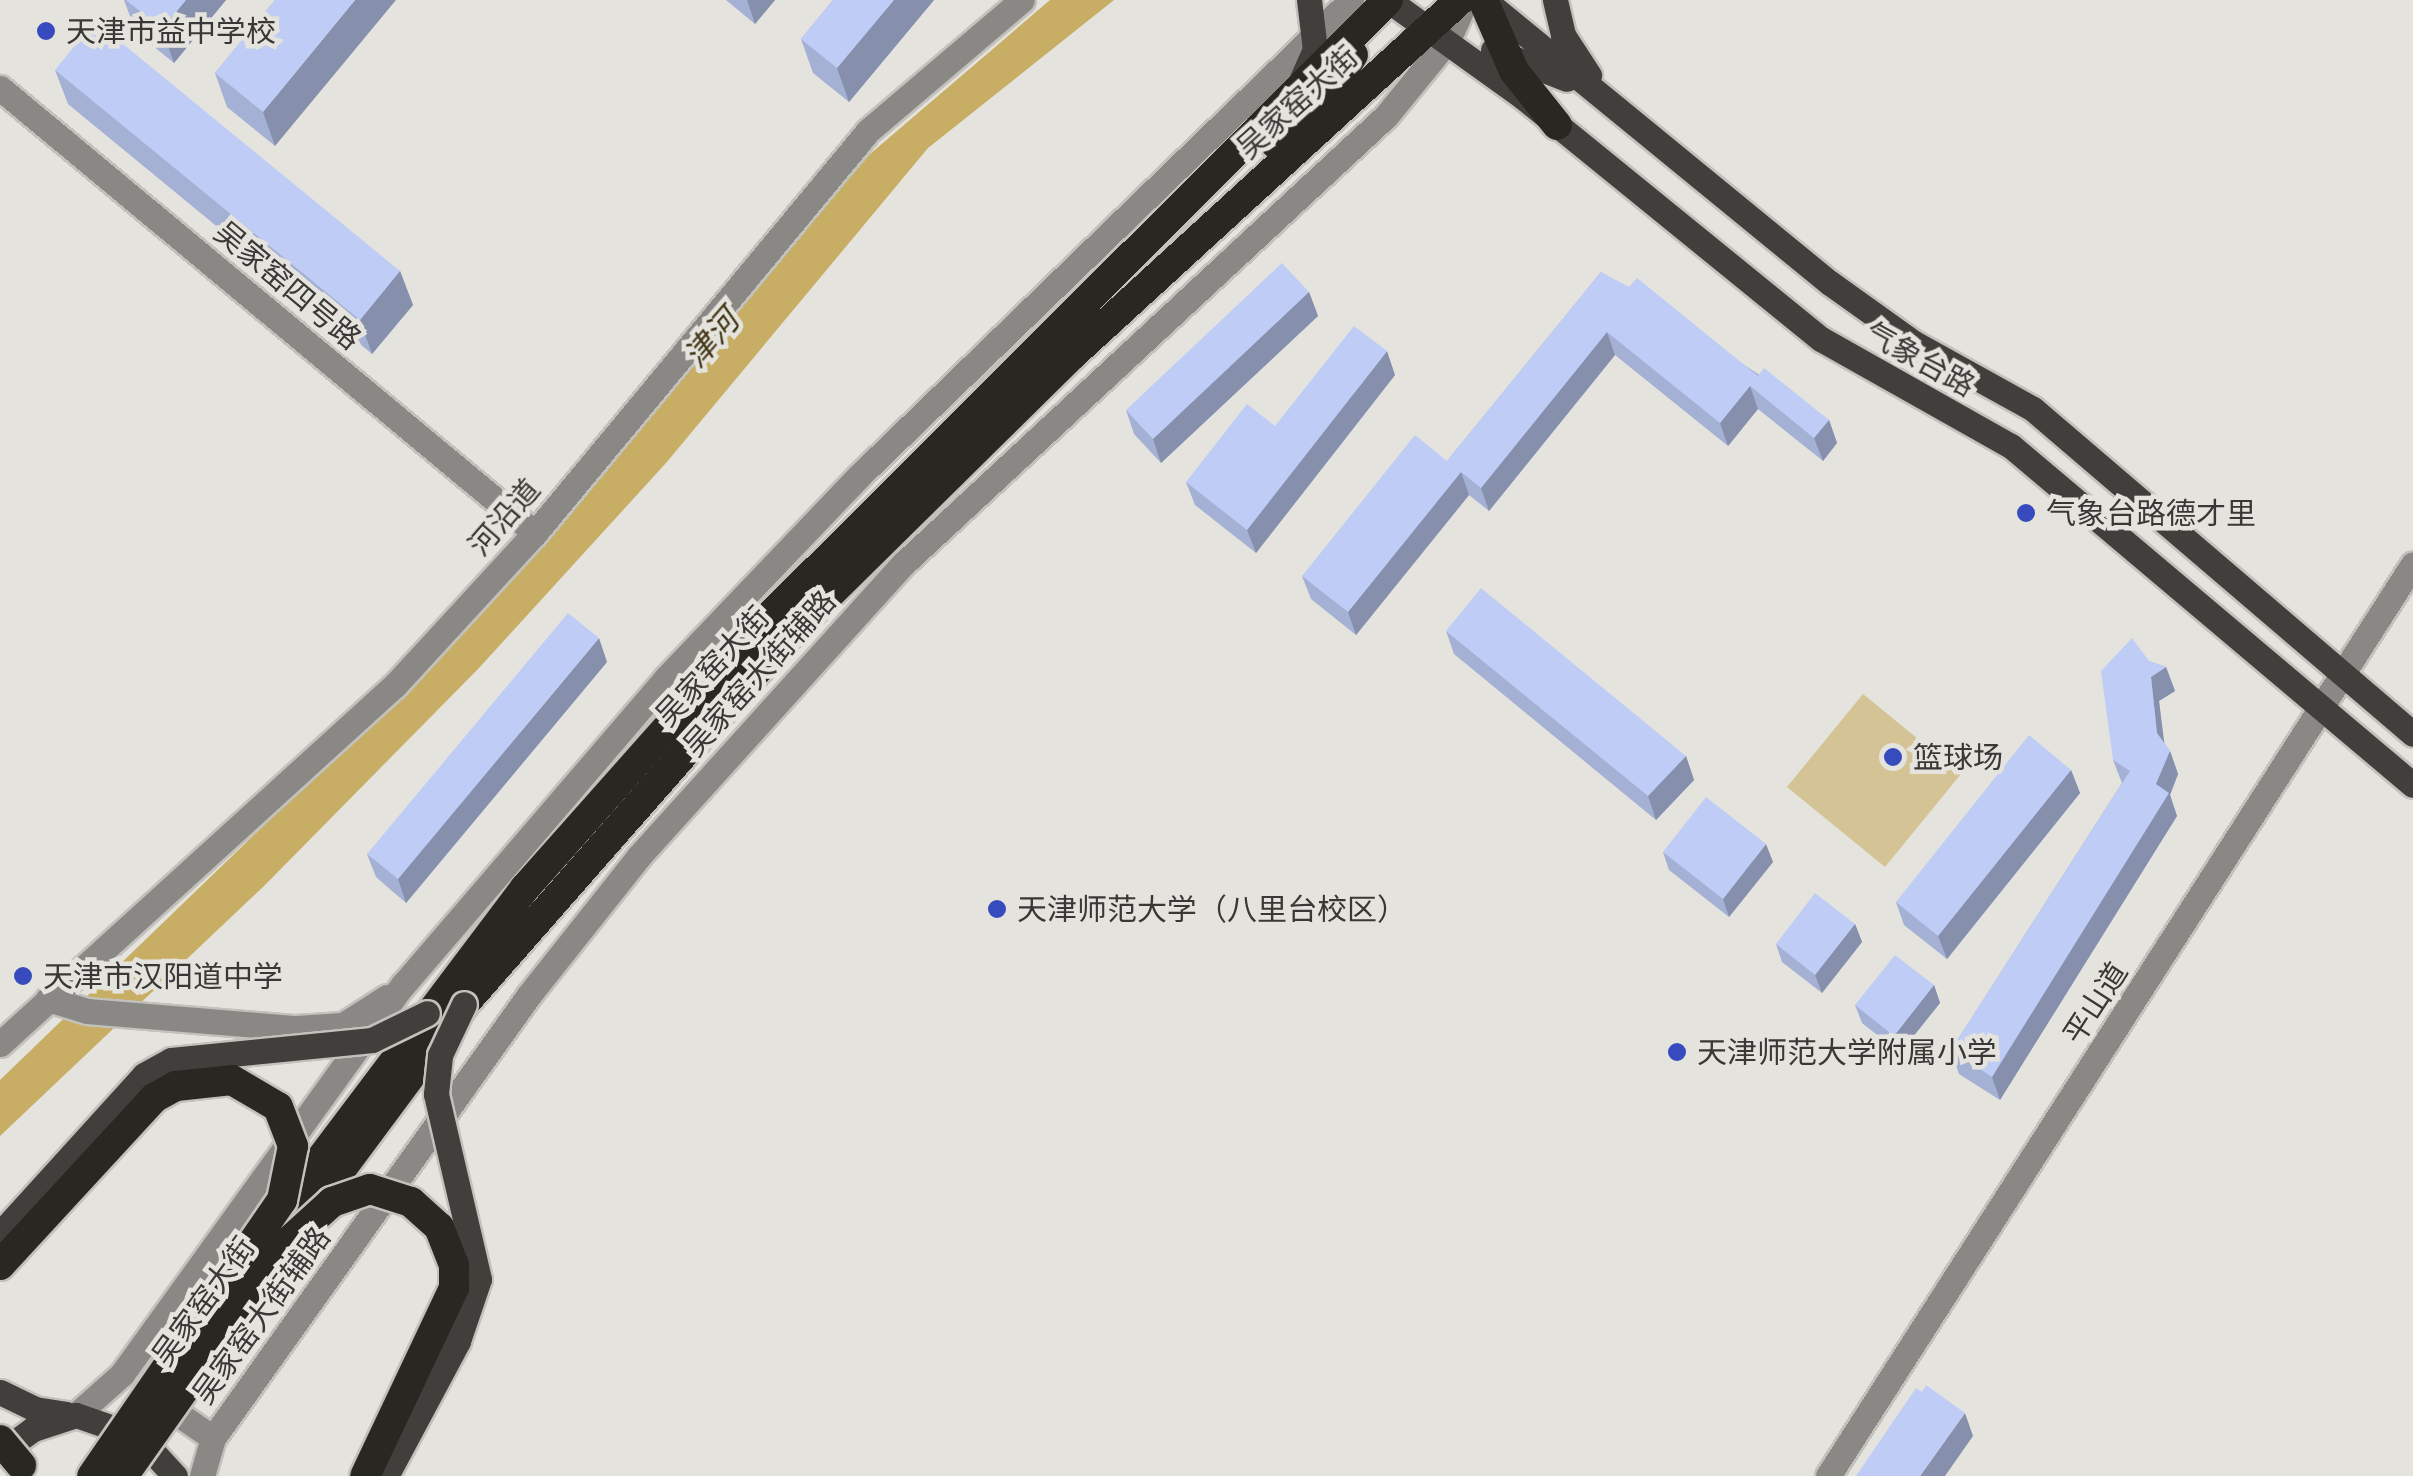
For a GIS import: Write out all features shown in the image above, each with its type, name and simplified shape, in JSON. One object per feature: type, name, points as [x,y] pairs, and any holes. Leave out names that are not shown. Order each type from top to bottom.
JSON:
[{"type":"highway","name":"吴家窑大街","points":[[92,1476],[274,1240],[464,1004],[778,644],[1063,346],[1275,114],[1358,8],[1388,0]]},
{"type":"highway","name":"吴家窑大街","points":[[123,1476],[274,1240],[427,1013],[525,888],[728,660],[1063,346],[1202,235],[1429,37],[1463,0]]},
{"type":"highway","points":[[1483,0],[1503,52],[1556,125]]},
{"type":"highway","points":[[1202,235],[1249,170],[1349,65],[1358,8]]},
{"type":"highway","points":[[0,1264],[154,1098],[194,1079],[232,1080],[260,1092],[286,1125],[293,1146],[290,1184],[274,1240]]},
{"type":"highway","points":[[274,1240],[332,1202],[370,1189],[426,1212],[446,1242],[454,1265],[448,1307],[366,1476]]},
{"type":"main road","points":[[1275,114],[1312,64],[1315,33],[1308,0]]},
{"type":"main road","name":"气象台路","points":[[1388,0],[1429,37],[1556,125],[1839,352],[2011,446],[2413,785]]},
{"type":"main road","name":"气象台路","points":[[1483,0],[1882,321],[2034,410],[2413,734]]},
{"type":"main road","points":[[1555,0],[1564,35],[1603,96]]},
{"type":"main road","points":[[1275,114],[1349,65],[1429,37],[1503,52],[1603,96]]},
{"type":"main road","points":[[386,1476],[458,1341],[479,1279],[436,1094],[440,1055],[464,1004]]},
{"type":"main road","points":[[0,1234],[144,1075],[171,1060],[372,1040],[427,1013]]},
{"type":"main road","points":[[0,1392],[36,1410],[76,1415],[139,1437],[175,1476]]},
{"type":"main road","points":[[8,1462],[33,1429],[76,1415]]},
{"type":"street","name":"河沿道","points":[[0,1044],[396,684],[535,533],[868,131],[1022,0]]},
{"type":"street","name":"吴家窑大街辅路","points":[[76,1415],[122,1374],[403,985],[558,800],[756,582],[1315,33],[1358,8]]},
{"type":"street","name":"吴家窑大街辅路","points":[[202,1476],[213,1438],[529,995],[639,856],[792,681],[902,564],[1386,116],[1429,37]]},
{"type":"street","name":"吴家窑四号路","points":[[0,88],[535,533]]},
{"type":"street","name":"平山道","points":[[1828,1476],[2413,564]]},
{"type":"street","points":[[48,999],[134,1017],[342,1024],[403,985]]},
{"type":"street","points":[[122,1374],[213,1438]]},
{"type":"shaded area","points":[[1050,0],[1114,0],[928,148],[666,463],[479,668],[264,886],[0,1136],[0,1080],[452,644],[870,154]]},
{"type":"shaded area","points":[[1863,694],[1961,774],[1885,867],[1787,787]]},
{"type":"building","points":[[126,0],[186,0],[162,29]]},
{"type":"building","points":[[275,0],[355,0],[263,112],[215,73]]},
{"type":"building","points":[[833,0],[894,0],[837,68],[801,39]]},
{"type":"building","points":[[95,21],[400,271],[360,320],[55,70]]},
{"type":"building","points":[[1282,263],[1309,292],[1153,439],[1126,410]]},
{"type":"building","points":[[1601,272],[1629,287],[1637,278],[1758,376],[1764,368],[1829,420],[1814,438],[1750,386],[1720,423],[1607,332],[1481,488],[1461,472],[1348,612],[1302,576],[1415,435],[1447,461]]},
{"type":"building","points":[[1354,326],[1387,351],[1247,530],[1186,482],[1247,404],[1275,426]]},
{"type":"building","points":[[1481,588],[1686,756],[1648,796],[1446,631]]},
{"type":"building","points":[[568,613],[599,638],[398,879],[367,854]]},
{"type":"building","points":[[2132,638],[2149,661],[2166,667],[2151,677],[2157,733],[2170,751],[2156,784],[2169,793],[1992,1077],[1951,1050],[2130,771],[2113,760],[2101,671]]},
{"type":"building","points":[[2029,735],[2071,770],[1938,936],[1896,902]]},
{"type":"building","points":[[1706,797],[1766,844],[1723,899],[1663,852]]},
{"type":"building","points":[[1815,893],[1855,924],[1815,975],[1776,944]]},
{"type":"building","points":[[1895,955],[1934,985],[1894,1036],[1855,1005]]},
{"type":"building","points":[[1926,1385],[1965,1413],[1920,1476],[1856,1476],[1916,1388],[1922,1392]]},
{"type":"place","name":"天津市益中学校","points":[[46,31]]},
{"type":"place","name":"气象台路德才里","points":[[2026,513]]},
{"type":"place","name":"篮球场","points":[[1893,757]]},
{"type":"place","name":"天津师范大学（八里台校区）","points":[[997,909]]},
{"type":"place","name":"天津市汉阳道中学","points":[[23,976]]},
{"type":"place","name":"天津师范大学附属小学","points":[[1677,1052]]},
{"type":"water label","name":"津河","points":[[711,338]]}]
